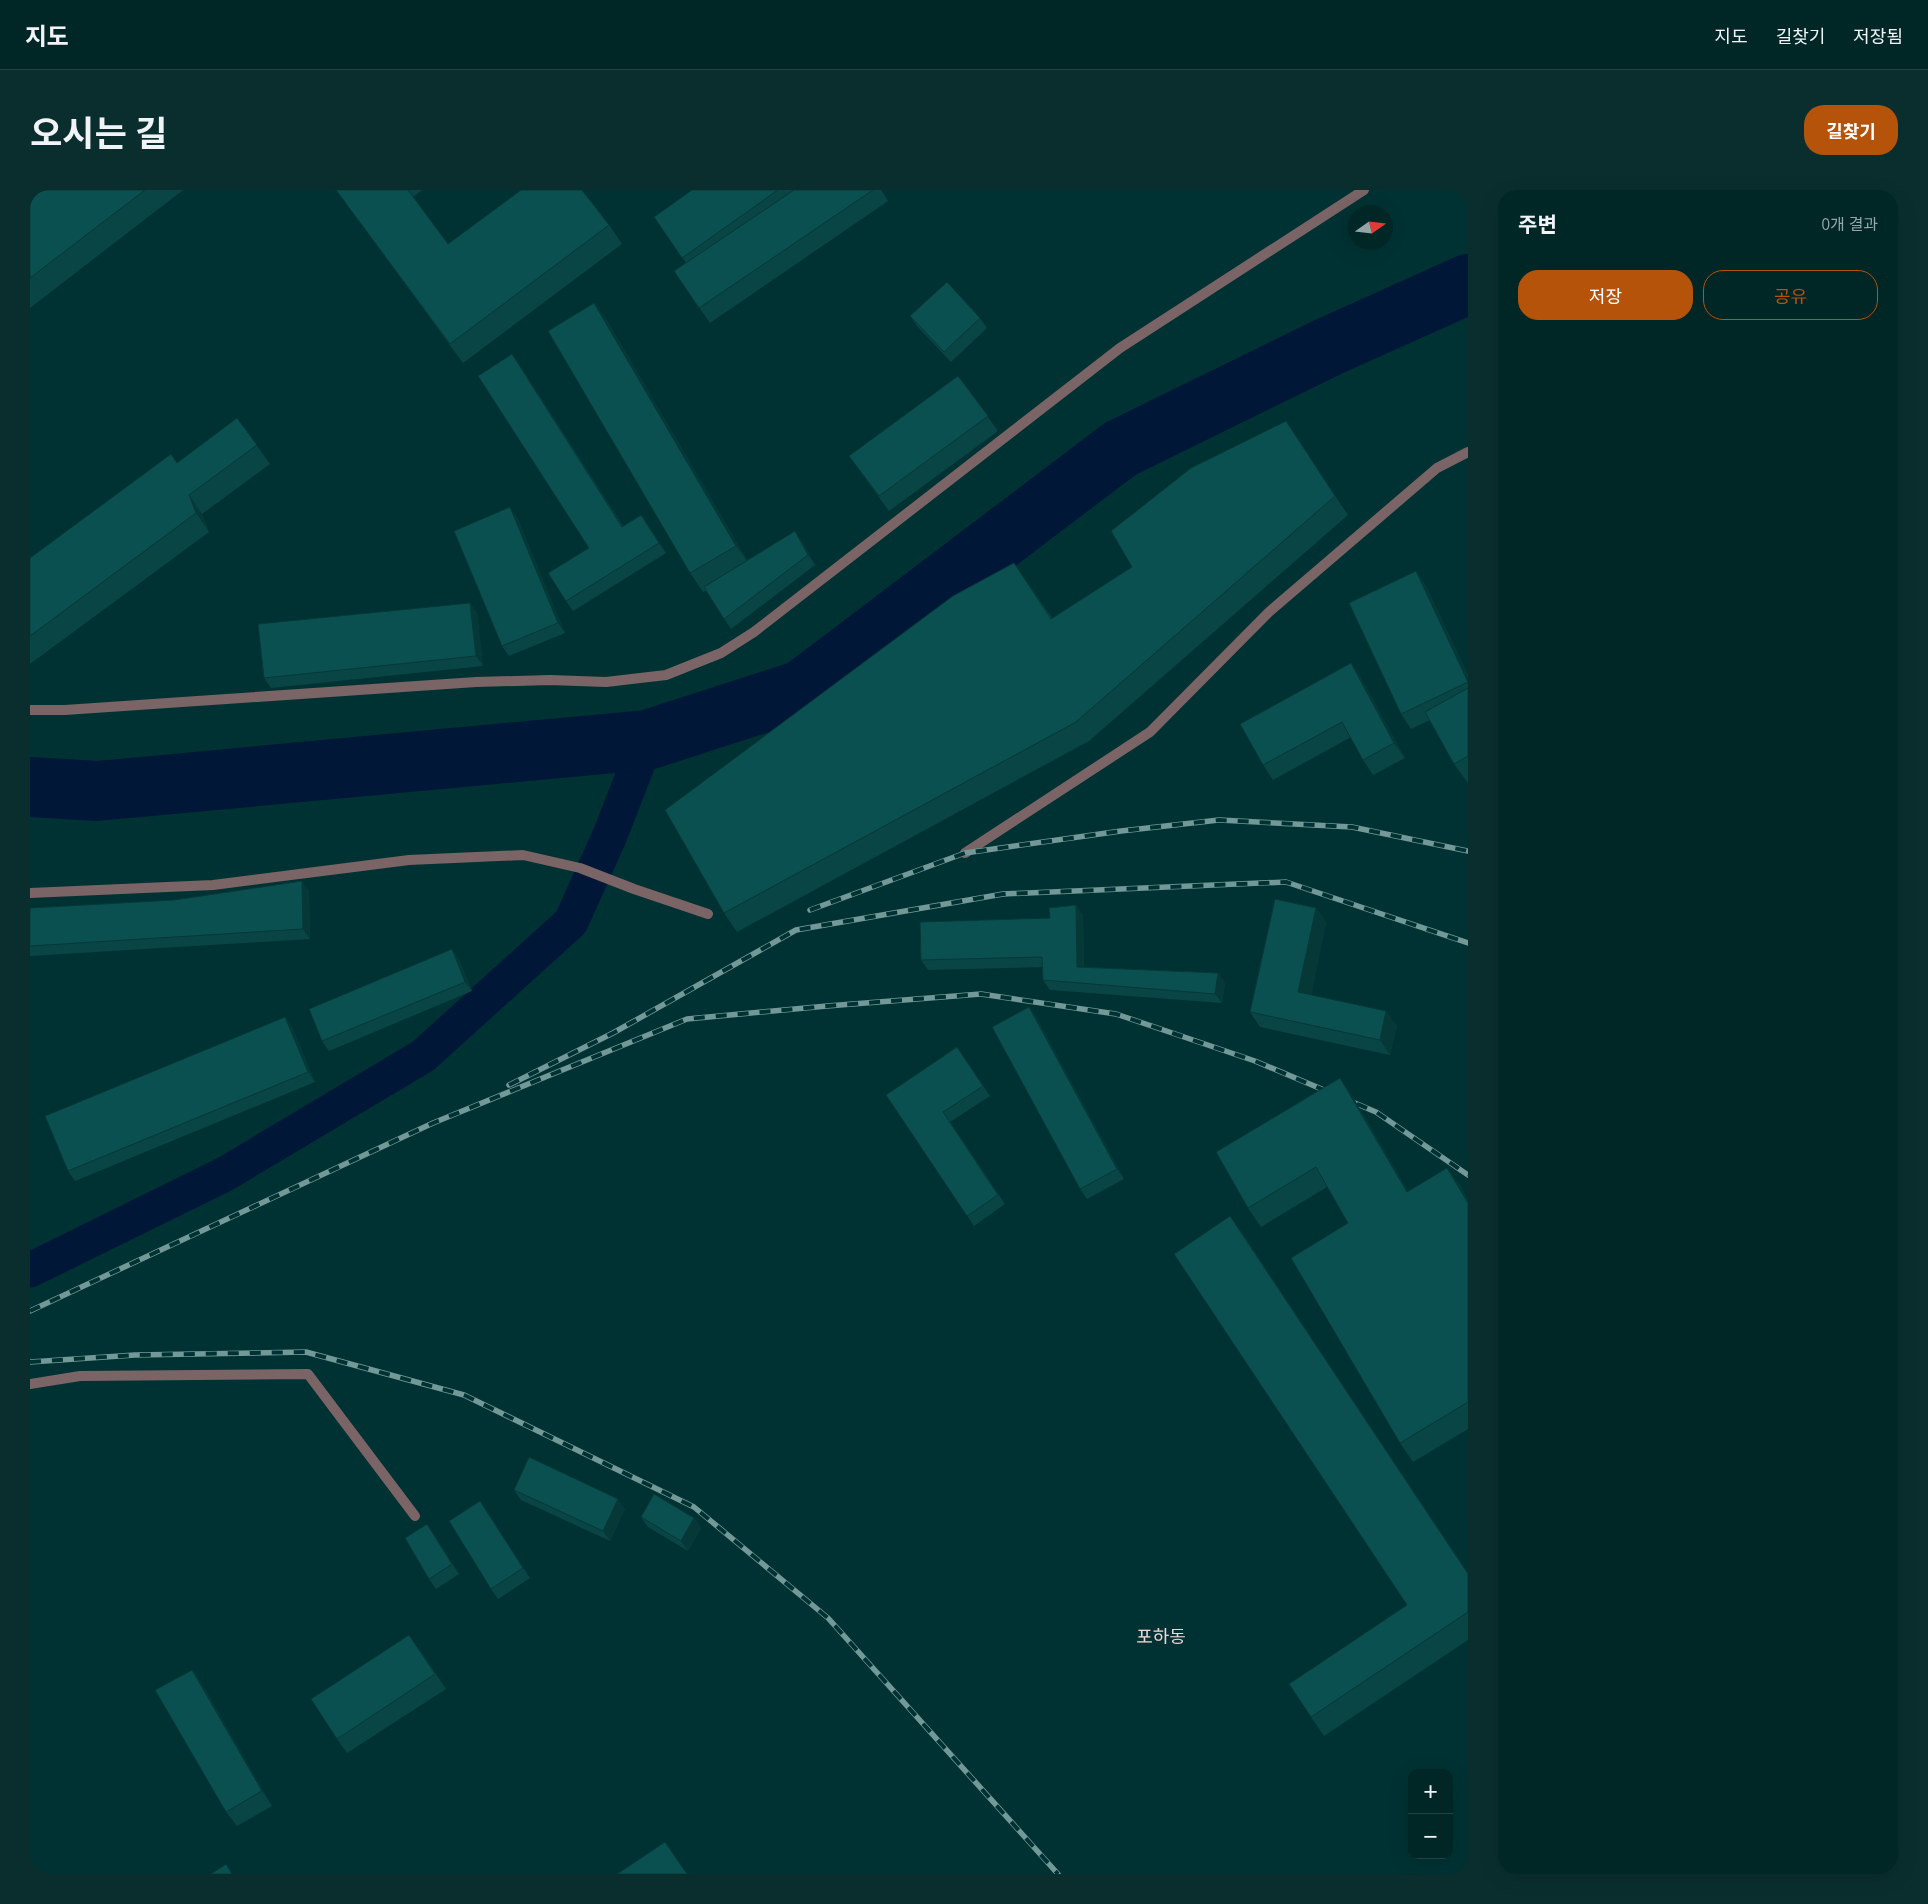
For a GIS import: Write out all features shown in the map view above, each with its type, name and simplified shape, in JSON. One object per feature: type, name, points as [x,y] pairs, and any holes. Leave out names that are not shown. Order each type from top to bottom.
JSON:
[{"type":"street","points":[[30,710],[65,710],[476,682],[550,680],[606,682],[666,675],[721,653],[754,632],[1120,348],[1364,190]]},
{"type":"street","points":[[965,853],[1150,732],[1269,612],[1437,468],[1468,452]]},
{"type":"street","points":[[30,893],[213,885],[409,860],[523,855],[580,868],[708,914]]},
{"type":"street","points":[[30,1384],[80,1376],[308,1374],[415,1516]]},
{"type":"building","points":[[30,190],[145,190],[30,278]]},
{"type":"building","points":[[336,190],[408,190],[448,244],[521,190],[582,190],[609,225],[450,344]]},
{"type":"building","points":[[692,190],[778,190],[682,258],[654,217]]},
{"type":"building","points":[[794,190],[873,190],[699,308],[674,271]]},
{"type":"building","points":[[947,282],[980,318],[944,352],[910,316]]},
{"type":"building","points":[[594,303],[736,546],[690,573],[548,331]]},
{"type":"building","points":[[512,354],[622,527],[641,515],[659,543],[566,601],[548,573],[589,548],[478,376]]},
{"type":"building","points":[[958,376],[988,416],[879,496],[849,456]]},
{"type":"building","points":[[237,418],[257,445],[189,495],[196,513],[30,636],[30,558],[171,454],[177,463]]},
{"type":"building","points":[[1286,421],[1335,496],[1076,722],[724,913],[665,810],[953,596],[1014,563],[1051,619],[1132,567],[1111,531],[1191,468]]},
{"type":"building","points":[[510,507],[558,623],[502,646],[454,531]]},
{"type":"building","points":[[795,531],[808,555],[724,619],[704,587]]},
{"type":"building","points":[[1416,571],[1468,682],[1401,714],[1349,603]]},
{"type":"building","points":[[470,603],[476,656],[264,678],[258,624]]},
{"type":"building","points":[[1351,663],[1394,743],[1363,760],[1342,722],[1263,765],[1240,724]]},
{"type":"building","points":[[1468,688],[1468,756],[1454,764],[1425,712]]},
{"type":"building","points":[[302,881],[303,929],[30,946],[30,908],[174,900]]},
{"type":"building","points":[[1275,899],[1316,908],[1298,992],[1386,1011],[1380,1040],[1250,1012]]},
{"type":"building","points":[[1076,905],[1077,967],[1218,973],[1215,994],[1043,980],[1042,957],[921,960],[920,922],[1050,918],[1049,908]]},
{"type":"building","points":[[452,949],[465,982],[322,1041],[309,1009]]},
{"type":"building","points":[[1029,1007],[1117,1169],[1080,1189],[992,1027]]},
{"type":"building","points":[[285,1017],[308,1072],[68,1171],[45,1116]]},
{"type":"building","points":[[957,1047],[983,1086],[943,1112],[998,1195],[967,1216],[886,1095]]},
{"type":"building","points":[[1340,1078],[1407,1192],[1447,1168],[1468,1203],[1468,1402],[1400,1443],[1291,1258],[1348,1223],[1316,1167],[1248,1208],[1216,1152]]},
{"type":"building","points":[[1230,1216],[1468,1574],[1468,1612],[1311,1717],[1289,1684],[1407,1605],[1174,1254]]},
{"type":"building","points":[[529,1457],[618,1499],[603,1531],[514,1490]]},
{"type":"building","points":[[654,1494],[694,1518],[681,1541],[641,1517]]},
{"type":"building","points":[[480,1501],[523,1568],[491,1589],[449,1521]]},
{"type":"building","points":[[427,1524],[452,1564],[429,1579],[405,1538]]},
{"type":"building","points":[[409,1635],[435,1674],[337,1739],[311,1699]]},
{"type":"building","points":[[192,1670],[262,1791],[226,1812],[155,1690]]},
{"type":"building","points":[[665,1842],[687,1874],[617,1874]]},
{"type":"building","points":[[226,1864],[232,1874],[211,1874]]},
{"type":"waterway","points":[[30,787],[97,791],[647,740],[802,690],[1120,449],[1328,347],[1468,284]]},
{"type":"waterway","points":[[30,1270],[225,1174],[423,1056],[571,922],[610,835],[647,740]]},
{"type":"railway","points":[[810,910],[965,853],[1121,831],[1219,820],[1352,827],[1468,851]]},
{"type":"railway","points":[[509,1085],[613,1033],[796,930],[1003,894],[1286,882],[1468,943]]},
{"type":"railway","points":[[30,1311],[433,1123],[687,1019],[981,994],[1116,1014],[1255,1061],[1376,1112],[1468,1175]]},
{"type":"railway","points":[[30,1362],[135,1355],[306,1352],[464,1395],[694,1507],[828,1618],[1058,1874]]},
{"type":"district","name":"포하동","points":[[1161,1636]]}]
